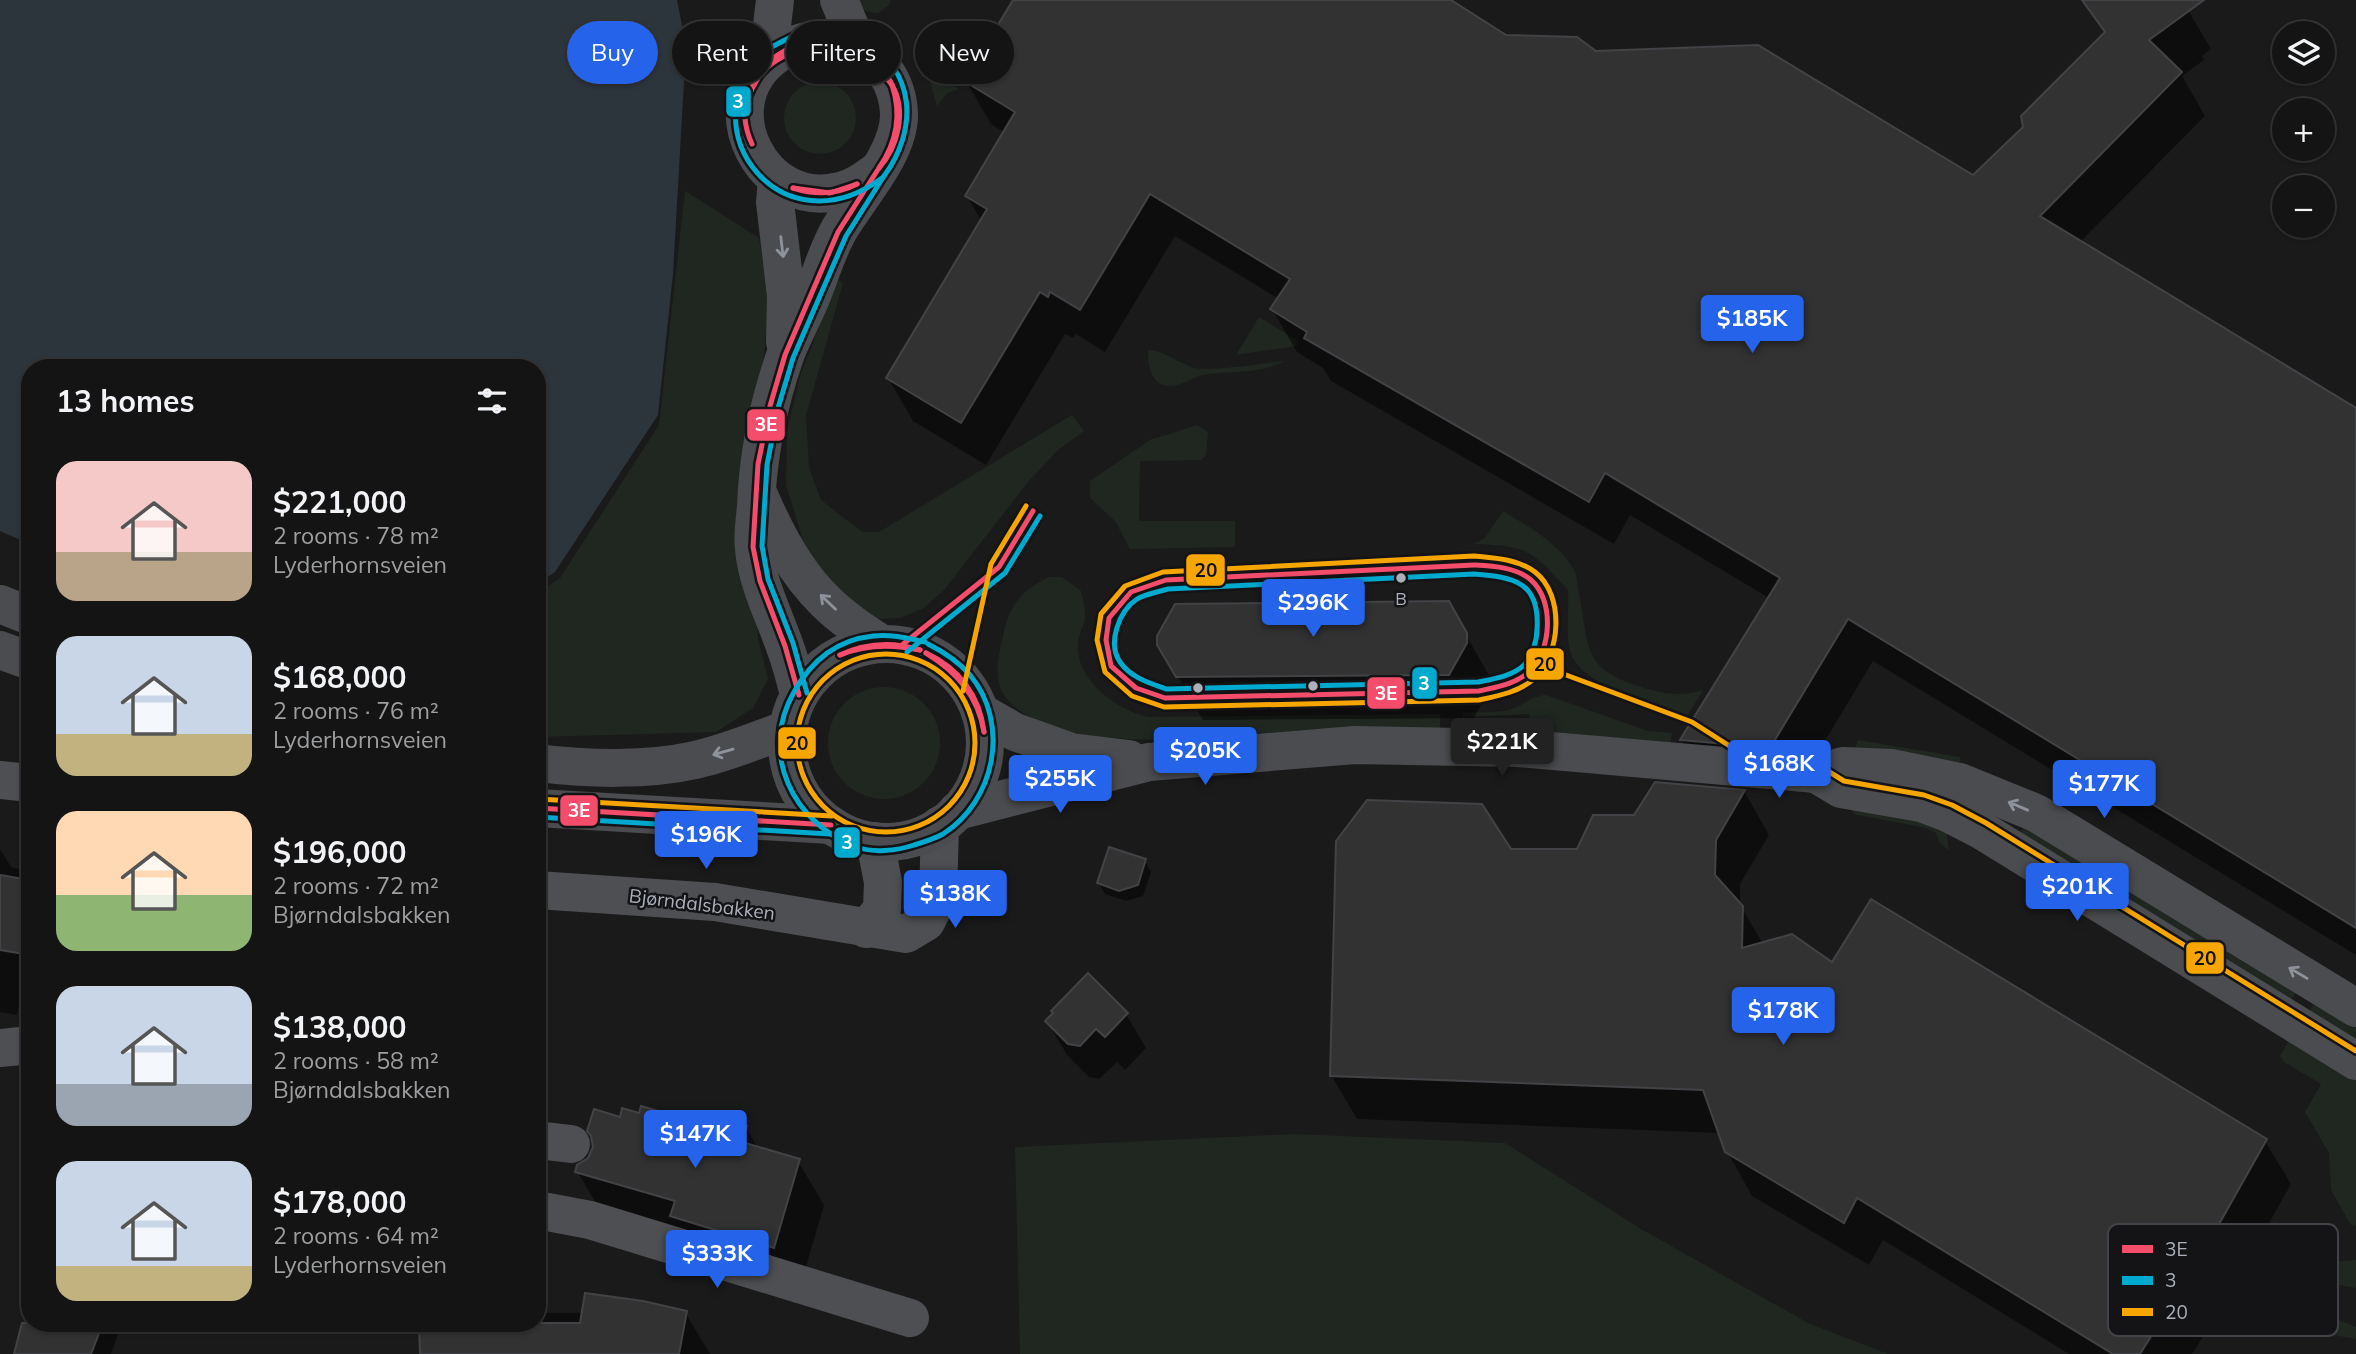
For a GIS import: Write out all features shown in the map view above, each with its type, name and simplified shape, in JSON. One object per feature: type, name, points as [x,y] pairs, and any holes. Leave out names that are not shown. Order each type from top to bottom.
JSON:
[{"type":"main road","points":[[772,26],[775,0]]},
{"type":"main road","points":[[839,0],[848,21]]},
{"type":"main road","points":[[752,84],[745,112],[746,131],[752,150],[777,180],[796,189],[817,194],[839,192],[859,184],[877,171]]},
{"type":"main road","points":[[892,84],[897,95],[897,136],[889,155],[838,232],[785,355],[770,406],[758,464],[753,547],[761,580],[785,646],[794,712],[787,752],[796,783],[814,811],[831,825],[852,836],[876,841],[910,838],[948,818],[1149,762],[1355,746],[1504,748],[1816,774],[1843,766],[1892,768],[1960,782],[2036,813],[2356,1008]]},
{"type":"main road","points":[[777,180],[775,202],[786,296],[785,355]]},
{"type":"main road","points":[[756,490],[776,534],[824,600],[852,624],[882,644]]},
{"type":"main road","points":[[0,604],[21,612]]},
{"type":"main road","points":[[546,764],[629,767],[693,761],[733,749],[794,712],[815,673],[837,656],[862,647],[902,645],[923,650],[942,661],[965,684],[980,712],[985,738],[982,765],[973,790],[948,818]]},
{"type":"main road","points":[[0,650],[21,658]]},
{"type":"main road","points":[[980,712],[1016,732],[1071,752],[1149,762]]},
{"type":"main road","points":[[1816,774],[1841,789],[1921,803],[1981,830],[2356,1061]]},
{"type":"main road","points":[[546,809],[831,825]]},
{"type":"street","points":[[0,780],[21,782]]},
{"type":"street","name":"Bjørndalsbakken","points":[[546,890],[715,902],[906,934],[926,922],[938,898],[948,818]]},
{"type":"street","points":[[866,929],[882,909],[883,882],[876,841]]},
{"type":"street","points":[[0,1048],[21,1046]]},
{"type":"street","points":[[546,1212],[590,1220],[910,1318]]},
{"type":"shaded area","points":[[0,0],[677,0],[681,21],[672,21],[672,84],[684,84],[673,274],[658,415],[555,572],[546,578],[546,359],[21,359],[21,540],[0,531]]},
{"type":"shaded area","points":[[856,0],[891,0],[888,6],[878,13],[864,10]]},
{"type":"shaded area","points":[[810,84],[830,84],[840,88],[850,98],[855,111],[855,125],[850,138],[840,148],[827,153],[813,153],[800,148],[790,138],[785,125],[785,111],[790,98],[800,88]]},
{"type":"shaded area","points":[[931,84],[952,84],[959,89],[947,93],[937,106]]},
{"type":"shaded area","points":[[685,191],[759,238],[769,301],[752,486],[758,639],[768,679],[753,708],[716,732],[546,737],[546,587],[560,578],[659,425]]},
{"type":"shaded area","points":[[838,280],[843,283],[806,416],[809,467],[821,500],[862,532],[879,532],[1072,415],[1084,431],[1057,451],[1028,482],[944,590],[924,608],[900,618],[880,619],[861,611],[809,560],[786,485],[787,431],[800,376]]},
{"type":"shaded area","points":[[1259,317],[1298,341],[1296,346],[1236,355]]},
{"type":"shaded area","points":[[1148,350],[1203,369],[1284,361],[1264,369],[1213,373],[1167,386],[1154,377]]},
{"type":"shaded area","points":[[1197,425],[1208,432],[1206,455],[1201,460],[1140,461],[1139,521],[1235,521],[1235,547],[1130,549],[1115,521],[1090,498],[1090,481],[1150,440]]},
{"type":"shaded area","points":[[1503,511],[1550,542],[1573,568],[1587,641],[1597,663],[1621,680],[1664,693],[1680,694],[1703,690],[1688,715],[1621,693],[1604,685],[1577,664],[1569,645],[1568,590],[1528,553],[1507,546],[1474,544],[1485,538]]},
{"type":"shaded area","points":[[1049,577],[1062,577],[1081,591],[1085,615],[1078,644],[1079,657],[1091,681],[1111,700],[1136,713],[1148,717],[1440,714],[1440,729],[1149,740],[1086,735],[1040,722],[1009,701],[1000,686],[998,672],[1003,636],[1013,608],[1024,593]]},
{"type":"shaded area","points":[[884,687],[905,692],[923,704],[935,722],[940,743],[935,764],[923,782],[905,794],[884,799],[863,794],[845,782],[833,764],[828,743],[833,722],[845,704],[863,692]]},
{"type":"shaded area","points":[[1546,695],[1648,731],[1672,733],[1670,743],[1530,730],[1529,714],[1463,717],[1463,713],[1509,710]]},
{"type":"shaded area","points":[[1858,740],[1960,757],[1959,770],[1853,755]]},
{"type":"shaded area","points":[[1852,801],[1946,830],[1949,851],[1939,842],[1936,833],[1926,828],[1853,814]]},
{"type":"shaded area","points":[[2033,826],[2299,988],[2290,1001],[2015,838],[2023,828]]},
{"type":"shaded area","points":[[2318,998],[2356,1023],[2356,1049],[2305,1018]]},
{"type":"shaded area","points":[[2289,1040],[2356,1078],[2356,1226],[2351,1225],[2331,1190],[2329,1153],[2305,1112],[2321,1084],[2284,1062],[2280,1056]]},
{"type":"shaded area","points":[[1295,1134],[1505,1143],[1641,1229],[1808,1323],[1888,1354],[1020,1354],[1015,1147]]},
{"type":"shaded area","points":[[2356,1260],[2356,1288],[2338,1285],[2338,1262]]},
{"type":"shaded area","points":[[2338,1320],[2356,1327],[2356,1339],[2338,1336]]},
{"type":"building","points":[[1013,0],[1451,0],[1506,35],[1577,37],[1596,51],[1758,45],[1973,175],[2023,127],[2021,116],[2105,32],[2082,0],[2204,0],[2149,40],[2182,72],[2040,216],[2356,408],[2356,928],[1848,619],[1770,748],[1680,740],[1780,578],[1605,473],[1589,502],[1304,338],[1307,332],[1270,309],[1290,279],[1150,194],[1080,310],[1050,292],[1048,297],[1040,292],[961,423],[886,378],[987,209],[965,196],[1015,112],[969,84],[1014,84],[1014,21],[1000,21]]},
{"type":"building","points":[[1449,601],[1467,633],[1467,643],[1449,675],[1176,677],[1157,645],[1157,636],[1175,604]]},
{"type":"building","points":[[1655,782],[1745,790],[1716,840],[1715,875],[1743,906],[1742,948],[1792,934],[1832,962],[1871,899],[2267,1139],[2219,1224],[2108,1224],[2108,1336],[2151,1336],[2140,1354],[2113,1354],[1857,1198],[1844,1223],[1725,1152],[1703,1090],[1330,1076],[1336,841],[1367,800],[1482,804],[1511,849],[1577,849],[1593,815],[1634,815]]},
{"type":"building","points":[[1109,847],[1146,859],[1138,885],[1119,891],[1097,883]]},
{"type":"building","points":[[0,875],[21,878],[21,954],[0,950]]},
{"type":"building","points":[[1088,973],[1128,1013],[1105,1037],[1096,1029],[1080,1046],[1068,1044],[1045,1021],[1053,1013],[1051,1011]]},
{"type":"building","points":[[641,1106],[699,1123],[702,1112],[747,1126],[742,1142],[800,1159],[774,1248],[670,1216],[675,1201],[575,1172],[577,1165],[588,1158],[593,1147],[587,1131],[594,1109],[620,1117],[622,1108],[639,1113]]},
{"type":"building","points":[[585,1293],[643,1301],[687,1311],[679,1354],[420,1354],[419,1332],[546,1332],[546,1323],[580,1323]]},
{"type":"building","points":[[21,1327],[21,1332],[100,1332],[91,1354],[14,1354]]},
{"type":"transit line","name":"3","points":[[882,178],[845,197],[811,201],[781,191],[757,172],[741,146],[735,116],[742,84],[762,54],[794,36],[813,31],[843,33],[861,40],[879,52],[893,67],[902,84],[906,102],[903,139],[884,176]]},
{"type":"transit line","name":"3E","points":[[750,93],[761,71],[777,55],[797,45],[818,41],[840,43],[861,51],[879,65],[892,85]]},
{"type":"transit line","name":"3E","points":[[750,93],[761,74],[772,64],[785,56],[813,48],[829,48],[858,54],[874,63],[892,85]]},
{"type":"transit line","name":"3E","points":[[879,168],[890,148],[896,128],[897,107],[892,85]]},
{"type":"transit line","name":"3E","points":[[879,168],[891,150],[898,128],[899,106],[892,85]]},
{"type":"transit line","name":"3E","points":[[750,93],[745,118],[752,144]]},
{"type":"transit line","name":"3E","points":[[799,695],[785,646],[760,581],[753,547],[758,464],[770,406],[785,355],[838,232],[877,171]]},
{"type":"transit line","name":"3","points":[[807,693],[793,643],[768,579],[762,546],[767,465],[778,408],[793,358],[846,236],[884,176]]},
{"type":"transit line","name":"3E","points":[[793,188],[830,193],[857,184]]},
{"type":"transit line","name":"3E","points":[[793,188],[825,193],[857,184]]},
{"type":"transit line","name":"20","points":[[963,691],[991,564],[1026,506]]},
{"type":"transit line","name":"3E","points":[[902,645],[999,567],[1033,511]]},
{"type":"transit line","name":"3","points":[[907,652],[1005,573],[1040,516]]},
{"type":"transit line","name":"20","points":[[1474,556],[1514,562],[1535,572],[1545,582],[1555,610],[1554,641],[1543,668],[1534,679],[1508,693],[1479,700],[1164,707],[1132,696],[1105,672],[1097,640],[1101,614],[1125,586],[1163,572],[1474,556]]},
{"type":"transit line","name":"3E","points":[[1474,565],[1518,572],[1531,580],[1544,600],[1547,626],[1542,651],[1530,671],[1513,682],[1479,691],[1165,698],[1136,688],[1111,666],[1106,640],[1109,618],[1131,592],[1166,580],[1474,565]]},
{"type":"transit line","name":"3","points":[[1474,574],[1501,577],[1522,585],[1534,601],[1537,613],[1536,638],[1527,661],[1514,672],[1490,680],[1166,689],[1141,679],[1124,668],[1116,654],[1115,637],[1125,611],[1140,597],[1168,589],[1474,574]]},
{"type":"transit line","name":"3","points":[[925,642],[880,636],[860,638],[836,647],[808,671],[794,692],[784,715],[780,738],[781,761],[788,783],[799,803],[814,821],[834,836],[856,847],[878,851],[892,850],[940,836],[961,819],[975,802],[985,781],[991,760],[993,737],[990,715],[982,694],[961,665],[928,644]]},
{"type":"transit line","name":"3E","points":[[840,655],[879,645],[899,645],[920,650]]},
{"type":"transit line","name":"3E","points":[[840,655],[879,646],[920,650]]},
{"type":"transit line","name":"3E","points":[[926,653],[938,659],[966,685],[978,707],[984,732]]},
{"type":"transit line","name":"3E","points":[[926,653],[947,668],[964,686],[977,707],[984,732]]},
{"type":"transit line","name":"20","points":[[886,654],[920,661],[949,680],[968,709],[975,743],[968,777],[949,806],[920,825],[886,832],[852,825],[823,806],[804,777],[797,743],[804,709],[823,680],[852,661],[886,654]]},
{"type":"transit line","name":"20","points":[[1534,663],[1692,722],[1750,759],[1818,765],[1844,781],[1924,795],[1952,805],[1986,823],[2356,1051]]},
{"type":"transit line","name":"20","points":[[546,799],[832,816]]},
{"type":"transit line","name":"3E","points":[[546,809],[831,825]]},
{"type":"transit line","name":"3","points":[[546,818],[830,834]]},
{"type":"place","name":"B","points":[[1401,578]]}]
